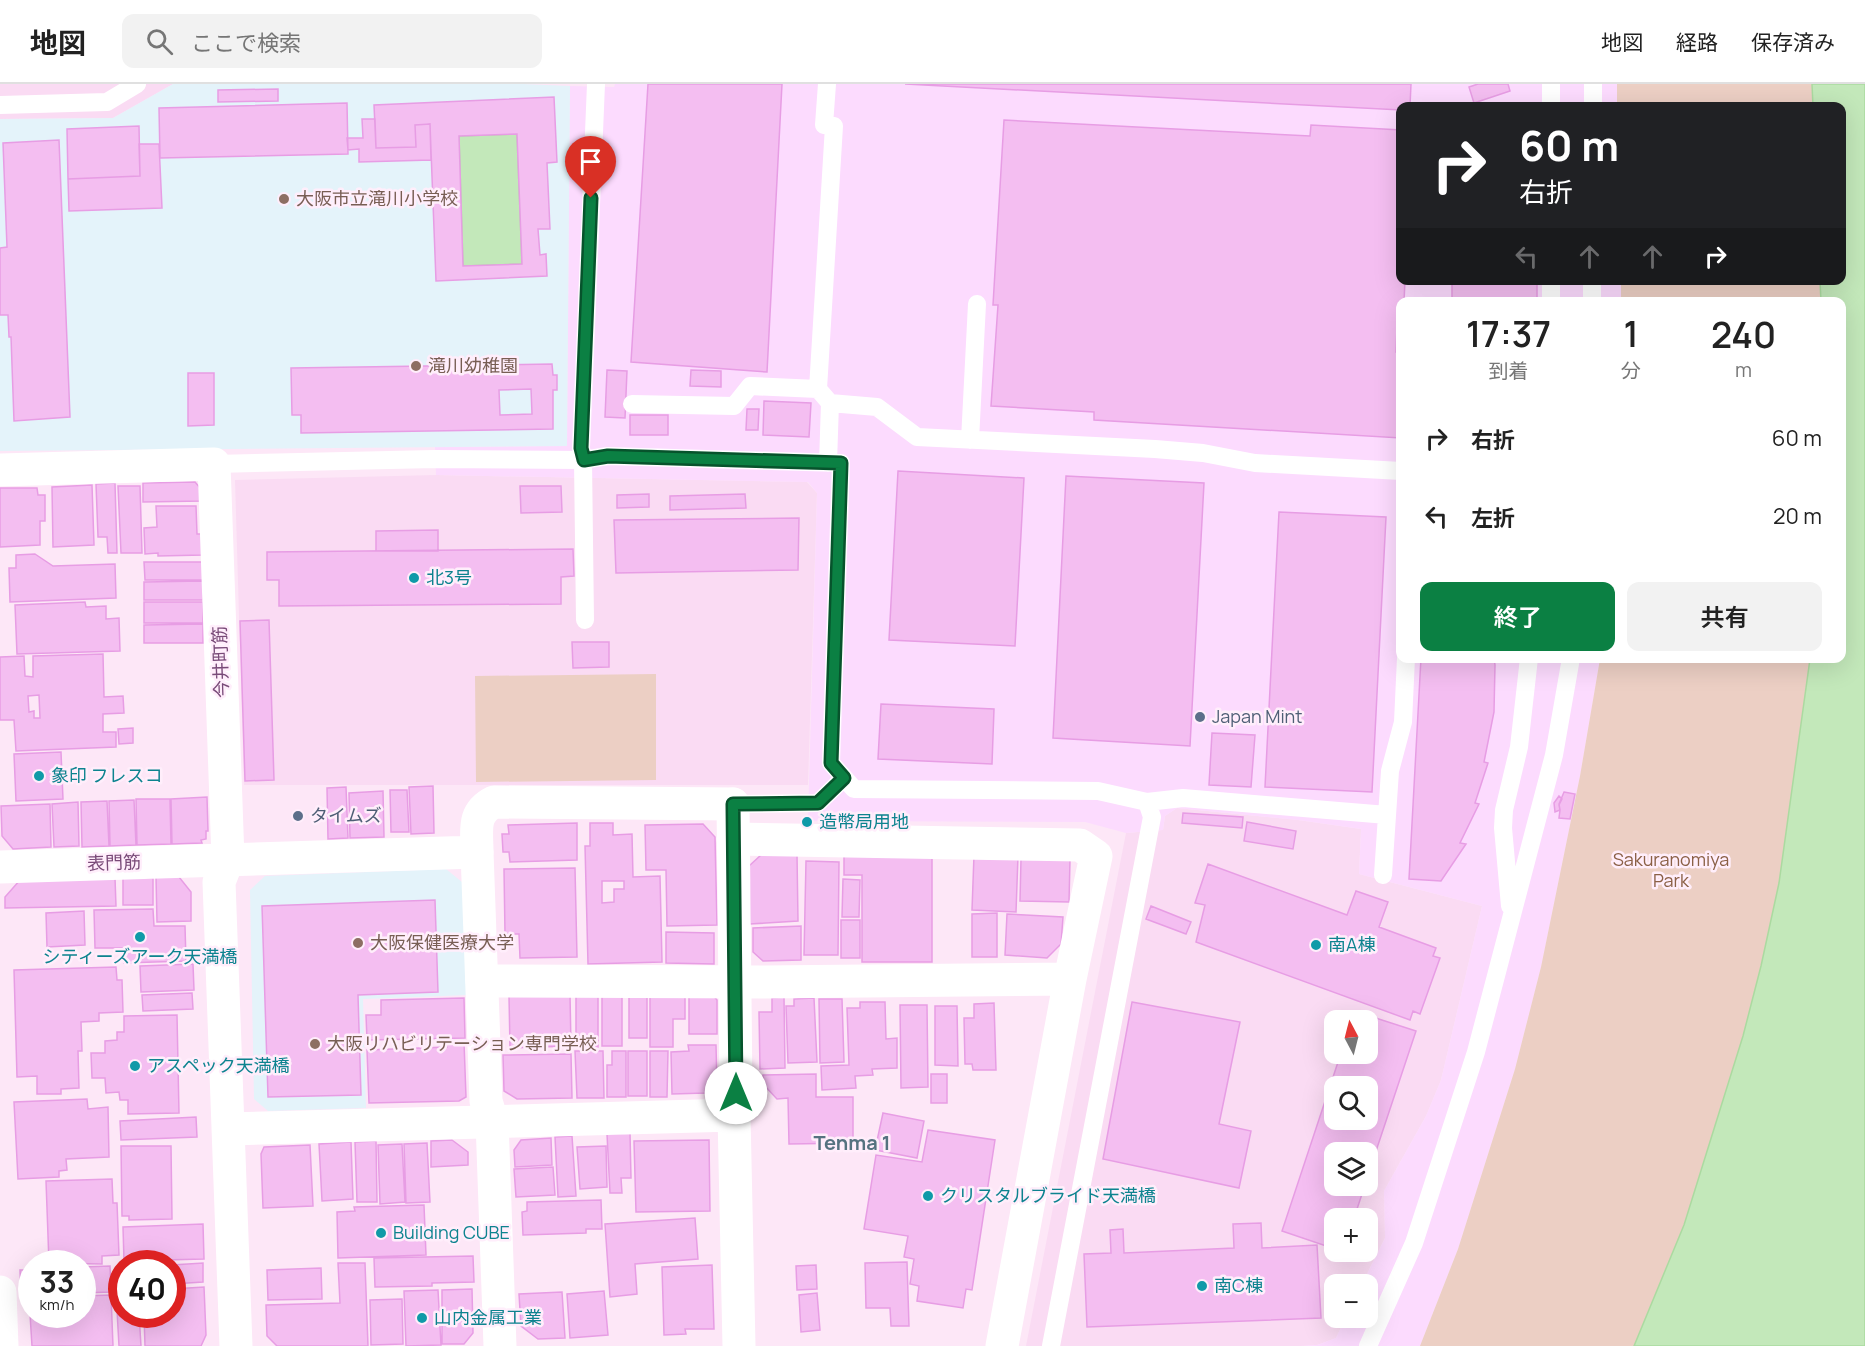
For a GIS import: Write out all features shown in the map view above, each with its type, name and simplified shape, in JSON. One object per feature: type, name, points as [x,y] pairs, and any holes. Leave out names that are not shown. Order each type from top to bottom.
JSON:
[{"type":"street","points":[[0,470],[214,464]]},
{"type":"street","name":"今井町筋","points":[[214,464],[228,859],[219,882],[236,1346]]},
{"type":"street","points":[[500,1346],[492,1120],[486,1101],[477,852],[477,823],[480,814],[485,807],[494,802],[733,804],[736,1093],[734,1115],[740,1346]]},
{"type":"street","points":[[733,838],[1080,845],[1096,856],[1070,979],[1002,1346]]},
{"type":"street","name":"表門筋","points":[[0,867],[477,852]]},
{"type":"street","points":[[482,981],[735,982],[1070,979]]},
{"type":"street","points":[[229,1129],[734,1115]]},
{"type":"street","points":[[0,1292],[2,1346]]},
{"type":"lane","points":[[0,105],[107,102],[137,84]]},
{"type":"lane","points":[[585,620],[584,460],[581,448],[596,84]]},
{"type":"lane","points":[[827,84],[824,125],[834,126],[824,396],[828,463]]},
{"type":"lane","points":[[1551,84],[1551,102]]},
{"type":"lane","points":[[1593,84],[1593,102]]},
{"type":"lane","points":[[970,441],[977,304]]},
{"type":"lane","points":[[632,404],[734,406],[750,386],[824,396],[877,407],[918,437],[1155,449],[1203,453],[1255,463],[1396,471]]},
{"type":"lane","points":[[214,464],[435,459],[584,460],[608,456],[841,463],[831,763],[854,789],[1098,791],[1147,802],[1183,798],[1387,815]]},
{"type":"lane","points":[[1383,875],[1390,771],[1403,722],[1406,663]]},
{"type":"lane","points":[[1512,920],[1503,828],[1504,810],[1520,747],[1528,663]]},
{"type":"lane","points":[[1368,1346],[1414,1243],[1476,1053],[1554,755],[1570,663]]},
{"type":"lane","points":[[733,804],[818,803],[844,778]]},
{"type":"lane","points":[[1051,1346],[1152,817],[1147,802]]},
{"type":"shaded area","points":[[0,84],[173,84],[113,118],[0,119]]},
{"type":"shaded area","name":"大阪市立滝川小学校","points":[[173,84],[570,86],[567,446],[0,451],[0,119],[113,118]]},
{"type":"shaded area","name":"Japan Mint","points":[[615,84],[1617,84],[1617,102],[1396,102],[1396,285],[1621,285],[1621,297],[1396,297],[1396,663],[1599,663],[1580,776],[1541,967],[1515,1069],[1458,1249],[1420,1346],[1301,1346],[1317,1345],[1336,1338],[1341,1328],[1378,1328],[1378,1274],[1367,1274],[1373,1262],[1378,1262],[1378,1252],[1385,1238],[1384,1191],[1426,1116],[1441,1080],[1482,906],[1359,874],[1361,829],[1298,820],[1177,808],[1165,816],[1163,830],[1126,833],[1085,822],[808,821],[817,493],[808,482],[436,475],[435,447],[567,446],[570,86],[614,87]]},
{"type":"shaded area","points":[[1812,84],[1865,84],[1865,1346],[1634,1346],[1684,1225],[1743,1036],[1761,966],[1779,883],[1809,663],[1846,663],[1846,297],[1821,297],[1820,285],[1846,285],[1846,102],[1813,102]]},
{"type":"shaded area","points":[[517,134],[522,264],[463,266],[459,136]]},
{"type":"shaded area","points":[[436,475],[807,482],[817,493],[808,785],[244,785],[235,480]]},
{"type":"shaded area","points":[[1177,808],[1361,829],[1359,874],[1482,906],[1441,1080],[1426,1116],[1384,1191],[1385,1238],[1378,1252],[1378,1208],[1324,1208],[1324,1262],[1373,1262],[1367,1274],[1324,1274],[1324,1328],[1341,1328],[1336,1338],[1317,1345],[1026,1346],[1126,833],[1163,830],[1165,816]]},
{"type":"shaded area","name":"大阪保健医療大学","points":[[446,869],[462,882],[469,995],[363,999],[366,1108],[268,1111],[254,1099],[250,890],[265,876]]},
{"type":"green space","points":[[1617,84],[1812,84],[1813,102],[1617,102]]},
{"type":"green space","points":[[1621,285],[1820,285],[1821,297],[1621,297]]},
{"type":"green space","name":"Sakuranomiya Park","points":[[1599,663],[1809,663],[1779,883],[1761,966],[1743,1036],[1684,1225],[1634,1346],[1420,1346],[1458,1249],[1515,1069],[1541,967],[1580,776]]},
{"type":"green space","points":[[656,674],[656,780],[476,782],[475,676]]},
{"type":"building","points":[[648,84],[782,84],[767,372],[631,362]]},
{"type":"building","points":[[905,84],[1411,84],[1410,102],[1396,102],[1396,110]]},
{"type":"building","points":[[1478,84],[1508,84],[1510,91],[1474,102],[1469,87]]},
{"type":"building","points":[[278,89],[278,101],[218,102],[218,90]]},
{"type":"building","points":[[554,97],[557,162],[547,163],[550,229],[538,229],[540,255],[546,254],[547,276],[436,281],[430,124],[415,125],[416,147],[376,148],[374,105]],"holes":[[[517,134],[522,264],[463,266],[459,136]]]},
{"type":"building","points":[[347,103],[348,154],[160,158],[159,108]]},
{"type":"building","points":[[362,119],[375,119],[376,148],[416,147],[415,125],[430,124],[431,160],[359,162],[359,149],[348,150],[347,138],[363,138]]},
{"type":"building","points":[[1004,120],[1310,136],[1311,125],[1396,130],[1396,285],[1405,285],[1404,297],[1396,297],[1396,438],[1094,420],[1094,412],[991,406],[998,305],[993,305]]},
{"type":"building","points":[[139,126],[140,176],[68,179],[67,129]]},
{"type":"building","points":[[59,140],[70,417],[14,421],[11,337],[9,337],[8,315],[0,315],[0,248],[7,247],[3,143]]},
{"type":"building","points":[[139,144],[159,144],[162,208],[69,211],[68,179],[140,176]]},
{"type":"building","points":[[1452,285],[1537,285],[1537,297],[1452,297]]},
{"type":"building","points":[[552,364],[553,375],[557,375],[557,390],[553,390],[553,429],[301,433],[301,415],[292,415],[291,368]],"holes":[[[531,389],[532,414],[500,415],[499,390]]]},
{"type":"building","points":[[607,370],[627,371],[625,418],[605,417]]},
{"type":"building","points":[[691,370],[721,371],[721,387],[690,386]]},
{"type":"building","points":[[188,373],[214,373],[214,425],[188,426]]},
{"type":"building","points":[[764,401],[811,403],[809,437],[763,435]]},
{"type":"building","points":[[747,409],[759,409],[758,430],[746,430]]},
{"type":"building","points":[[630,415],[668,415],[668,435],[630,435]]},
{"type":"building","points":[[898,471],[1024,478],[1015,646],[889,640]]},
{"type":"building","points":[[1066,476],[1204,483],[1190,746],[1053,738]]},
{"type":"building","points":[[195,482],[201,489],[202,501],[143,502],[143,483]]},
{"type":"building","points":[[115,483],[117,553],[108,553],[107,537],[98,537],[96,484]]},
{"type":"building","points":[[92,485],[94,545],[53,547],[52,487]]},
{"type":"building","points":[[118,486],[140,486],[142,553],[121,553]]},
{"type":"building","points":[[520,486],[561,486],[562,512],[521,513]]},
{"type":"building","points":[[0,488],[37,488],[38,495],[45,495],[45,521],[40,521],[40,545],[0,547]]},
{"type":"building","points":[[649,494],[649,507],[617,508],[617,495]]},
{"type":"building","points":[[745,494],[746,508],[670,510],[670,496]]},
{"type":"building","points":[[156,506],[196,506],[197,534],[202,534],[203,555],[145,554],[144,528],[157,527]]},
{"type":"building","points":[[1279,512],[1386,517],[1372,792],[1265,787]]},
{"type":"building","points":[[799,518],[798,570],[616,573],[614,520]]},
{"type":"building","points":[[438,530],[438,551],[376,551],[376,531]]},
{"type":"building","name":"北3号","points":[[573,549],[574,576],[561,577],[561,604],[279,606],[279,580],[267,580],[267,552]]},
{"type":"building","points":[[35,554],[53,566],[115,564],[116,598],[10,602],[9,568],[16,568],[16,555]]},
{"type":"building","points":[[144,562],[204,562],[203,580],[145,580]]},
{"type":"building","points":[[203,581],[203,600],[144,600],[144,582]]},
{"type":"building","points":[[85,602],[86,607],[106,606],[106,619],[119,618],[120,651],[17,654],[15,605]]},
{"type":"building","points":[[144,602],[203,602],[203,623],[144,623]]},
{"type":"building","points":[[269,620],[274,780],[245,781],[240,621]]},
{"type":"building","points":[[203,624],[203,643],[144,643],[144,625]]},
{"type":"building","points":[[572,642],[609,642],[609,667],[573,668]]},
{"type":"building","points":[[103,654],[104,697],[123,696],[124,713],[103,714],[103,732],[116,732],[116,747],[16,751],[14,720],[0,720],[0,657],[24,656],[25,676],[33,677],[33,656]],"holes":[[[39,695],[40,718],[34,718],[34,711],[29,712],[28,696]]]},
{"type":"building","points":[[1421,663],[1495,663],[1494,712],[1484,762],[1488,763],[1475,803],[1479,804],[1460,843],[1466,844],[1441,881],[1409,879]]},
{"type":"building","points":[[881,704],[994,709],[992,764],[878,759]]},
{"type":"building","points":[[133,728],[133,743],[119,744],[118,729]]},
{"type":"building","points":[[1212,733],[1255,735],[1251,787],[1209,785]]},
{"type":"building","name":"象印 フレスコ","points":[[61,752],[63,799],[16,801],[14,754]]},
{"type":"building","points":[[433,786],[434,833],[411,834],[409,787]]},
{"type":"building","points":[[346,787],[348,838],[328,839],[327,788]]},
{"type":"building","points":[[390,790],[407,790],[409,832],[391,832]]},
{"type":"building","points":[[383,791],[384,837],[350,838],[349,793]]},
{"type":"building","points":[[1564,792],[1575,794],[1570,819],[1559,818],[1559,804]]},
{"type":"building","points":[[1559,796],[1562,799],[1559,805],[1560,810],[1555,812],[1554,803]]},
{"type":"building","points":[[207,797],[208,831],[206,831],[206,839],[201,840],[202,843],[172,844],[171,799]]},
{"type":"building","points":[[136,799],[170,799],[171,844],[137,845]]},
{"type":"building","points":[[134,800],[136,845],[110,846],[109,801]]},
{"type":"building","points":[[107,801],[109,846],[82,847],[81,802]]},
{"type":"building","points":[[78,802],[79,846],[54,847],[52,804]]},
{"type":"building","points":[[50,804],[51,847],[13,849],[2,836],[1,806]]},
{"type":"building","points":[[1183,813],[1243,817],[1242,828],[1182,823]]},
{"type":"building","points":[[1247,822],[1296,831],[1293,849],[1244,841]]},
{"type":"building","points":[[577,823],[577,860],[510,862],[509,852],[503,852],[502,834],[509,834],[508,825]]},
{"type":"building","points":[[590,823],[613,823],[613,835],[632,834],[633,877],[660,876],[662,962],[588,964],[585,846],[590,846]],"holes":[[[602,881],[624,881],[624,889],[614,889],[614,902],[602,903]]]},
{"type":"building","points":[[703,824],[715,837],[717,925],[667,926],[666,870],[646,870],[645,825]]},
{"type":"building","points":[[797,854],[798,921],[750,924],[749,866],[761,855]]},
{"type":"building","points":[[844,855],[932,855],[932,962],[862,962],[862,875],[844,875]]},
{"type":"building","points":[[974,855],[1018,856],[1016,912],[972,910]]},
{"type":"building","points":[[1021,859],[1070,860],[1069,902],[1020,901]]},
{"type":"building","points":[[806,861],[839,862],[838,955],[804,955]]},
{"type":"building","name":"南A棟","points":[[1208,864],[1347,915],[1356,891],[1388,902],[1379,927],[1436,948],[1433,956],[1440,958],[1420,1014],[1413,1011],[1410,1020],[1196,942],[1205,905],[1195,903]]},
{"type":"building","points":[[575,868],[577,957],[520,958],[519,934],[505,934],[504,869]]},
{"type":"building","points":[[156,877],[179,877],[191,892],[191,921],[157,922]]},
{"type":"building","points":[[115,878],[116,906],[5,908],[5,897],[20,880]]},
{"type":"building","points":[[123,878],[153,878],[153,905],[123,905]]},
{"type":"building","points":[[843,879],[860,880],[859,917],[842,917]]},
{"type":"building","name":"大阪保健医療大学","points":[[435,900],[438,992],[358,995],[361,1095],[268,1097],[262,906]]},
{"type":"building","points":[[1151,906],[1191,922],[1186,934],[1146,919]]},
{"type":"building","name":"シティーズアーク天満橋","points":[[153,909],[154,926],[185,926],[186,961],[124,963],[124,948],[95,948],[94,910]]},
{"type":"building","points":[[84,911],[85,945],[47,947],[46,913]]},
{"type":"building","points":[[997,913],[997,957],[972,957],[972,914]]},
{"type":"building","points":[[1007,914],[1063,917],[1061,944],[1047,958],[1005,955]]},
{"type":"building","points":[[841,920],[860,920],[860,958],[841,958]]},
{"type":"building","points":[[801,926],[801,960],[763,961],[753,952],[753,928]]},
{"type":"building","points":[[666,932],[714,933],[714,964],[666,963]]},
{"type":"building","points":[[193,964],[194,990],[141,992],[140,966]]},
{"type":"building","points":[[116,967],[117,980],[122,980],[123,1012],[99,1013],[99,1021],[81,1022],[82,1051],[78,1051],[79,1088],[61,1089],[61,1094],[37,1094],[37,1076],[17,1077],[14,970]]},
{"type":"building","points":[[192,993],[193,1009],[143,1011],[142,995]]},
{"type":"building","points":[[576,993],[598,996],[598,1047],[576,1047]]},
{"type":"building","points":[[602,993],[622,993],[622,1046],[602,1046]]},
{"type":"building","points":[[629,993],[647,993],[647,1038],[629,1038]]},
{"type":"building","points":[[650,993],[685,993],[685,1019],[673,1019],[673,1047],[650,1047]]},
{"type":"building","points":[[689,994],[712,994],[717,1000],[717,1034],[689,1034]]},
{"type":"building","points":[[570,995],[571,1046],[510,1048],[509,996]]},
{"type":"building","points":[[784,997],[785,1068],[760,1069],[759,1012],[772,1012],[772,998]]},
{"type":"building","points":[[464,998],[465,1038],[367,1040],[366,1015],[381,1015],[381,1000]]},
{"type":"building","points":[[814,998],[817,1062],[788,1063],[786,1006],[794,1006],[794,999]]},
{"type":"building","points":[[819,999],[842,999],[844,1062],[820,1063]]},
{"type":"building","points":[[860,1002],[885,1002],[886,1039],[897,1038],[897,1068],[872,1069],[873,1075],[855,1076],[856,1088],[822,1090],[821,1066],[849,1065],[847,1008],[860,1008]]},
{"type":"building","points":[[1132,1002],[1240,1022],[1219,1124],[1251,1131],[1239,1188],[1103,1159]]},
{"type":"building","points":[[994,1003],[996,1070],[973,1070],[972,1064],[965,1064],[964,1018],[974,1018],[974,1004]]},
{"type":"building","points":[[900,1005],[927,1005],[928,1087],[901,1088]]},
{"type":"building","points":[[935,1006],[957,1006],[958,1066],[935,1065]]},
{"type":"building","name":"アスペック天満橋","points":[[177,1015],[179,1113],[128,1114],[128,1100],[120,1100],[119,1092],[106,1093],[105,1078],[92,1078],[91,1053],[105,1053],[105,1041],[117,1040],[117,1032],[124,1032],[124,1016]]},
{"type":"building","points":[[1378,1019],[1416,1031],[1378,1145],[1378,1142],[1324,1142],[1324,1196],[1361,1196],[1357,1208],[1324,1208],[1324,1245],[1282,1231],[1324,1104],[1324,1130],[1378,1130],[1378,1076],[1333,1076],[1337,1064],[1378,1064]]},
{"type":"building","points":[[446,1042],[464,1042],[466,1097],[459,1101],[369,1103],[367,1050],[447,1047]]},
{"type":"building","points":[[688,1045],[716,1045],[717,1086],[706,1093],[672,1094],[671,1052],[689,1051]]},
{"type":"building","points":[[575,1051],[603,1051],[604,1098],[577,1098]]},
{"type":"building","points":[[612,1051],[626,1051],[626,1097],[607,1097],[607,1065],[612,1065]]},
{"type":"building","points":[[628,1051],[647,1051],[647,1096],[628,1096]]},
{"type":"building","points":[[650,1051],[668,1051],[667,1097],[650,1097]]},
{"type":"building","points":[[571,1054],[572,1098],[517,1099],[504,1091],[503,1055]]},
{"type":"building","points":[[816,1074],[816,1097],[853,1097],[853,1143],[789,1144],[788,1098],[777,1099],[763,1084],[763,1075]]},
{"type":"building","points":[[931,1074],[947,1074],[947,1103],[931,1103]]},
{"type":"building","points":[[87,1099],[88,1109],[108,1107],[109,1157],[66,1159],[67,1170],[59,1171],[59,1177],[18,1179],[14,1102]]},
{"type":"building","points":[[883,1113],[924,1121],[917,1158],[875,1150]]},
{"type":"building","points":[[196,1117],[197,1137],[121,1140],[120,1121]]},
{"type":"building","name":"クリスタルブライド天満橋","points":[[928,1130],[995,1140],[972,1290],[966,1289],[963,1308],[917,1301],[919,1286],[910,1284],[914,1259],[904,1257],[908,1236],[864,1229],[876,1155],[922,1162]]},
{"type":"building","points":[[630,1133],[631,1178],[621,1178],[622,1193],[610,1193],[607,1134]]},
{"type":"building","points":[[572,1136],[576,1196],[558,1197],[555,1137]]},
{"type":"building","points":[[551,1138],[552,1165],[515,1167],[514,1150],[521,1140]]},
{"type":"building","points":[[452,1140],[468,1152],[468,1165],[431,1167],[431,1141]]},
{"type":"building","points":[[709,1140],[710,1211],[636,1212],[634,1141]]},
{"type":"building","points":[[376,1141],[377,1202],[357,1202],[355,1142]]},
{"type":"building","points":[[351,1142],[353,1199],[322,1201],[319,1144]]},
{"type":"building","points":[[427,1143],[430,1202],[406,1203],[404,1144]]},
{"type":"building","points":[[402,1144],[405,1202],[380,1204],[378,1145]]},
{"type":"building","points":[[310,1145],[313,1206],[263,1208],[261,1154],[264,1147]]},
{"type":"building","points":[[121,1146],[171,1146],[172,1219],[129,1220],[129,1216],[122,1216]]},
{"type":"building","points":[[606,1146],[607,1187],[580,1189],[577,1147]]},
{"type":"building","points":[[553,1167],[555,1195],[516,1197],[514,1169]]},
{"type":"building","points":[[112,1179],[113,1203],[117,1203],[119,1250],[108,1250],[108,1256],[102,1256],[102,1264],[96,1264],[96,1250],[49,1250],[46,1181]]},
{"type":"building","points":[[601,1200],[602,1229],[586,1229],[586,1233],[523,1235],[522,1212],[527,1211],[527,1202]]},
{"type":"building","name":"Building CUBE","points":[[424,1205],[426,1255],[338,1258],[337,1212],[355,1211],[354,1207]]},
{"type":"building","points":[[695,1218],[698,1259],[635,1264],[637,1294],[610,1297],[605,1224]]},
{"type":"building","name":"南C棟","points":[[1261,1223],[1262,1248],[1317,1245],[1321,1318],[1087,1327],[1084,1254],[1111,1253],[1110,1230],[1123,1229],[1124,1253],[1234,1248],[1233,1224]]},
{"type":"building","points":[[203,1224],[204,1259],[186,1259],[186,1250],[124,1250],[123,1227]]},
{"type":"building","points":[[473,1256],[474,1282],[432,1283],[432,1286],[375,1287],[374,1258]]},
{"type":"building","points":[[907,1262],[909,1326],[891,1326],[890,1308],[866,1308],[865,1263]]},
{"type":"building","points":[[203,1263],[203,1282],[186,1283],[186,1264]]},
{"type":"building","points":[[338,1263],[365,1263],[368,1346],[277,1346],[267,1336],[266,1305],[340,1303]]},
{"type":"building","points":[[712,1265],[714,1329],[685,1329],[686,1334],[664,1335],[662,1267]]},
{"type":"building","points":[[816,1265],[817,1289],[797,1290],[796,1266]]},
{"type":"building","points":[[96,1266],[108,1266],[108,1292],[96,1293]]},
{"type":"building","points":[[321,1268],[322,1299],[268,1300],[267,1270]]},
{"type":"building","points":[[204,1287],[206,1335],[201,1346],[145,1346],[144,1328],[186,1328],[186,1288]]},
{"type":"building","points":[[472,1289],[473,1333],[464,1344],[442,1344],[442,1290]]},
{"type":"building","name":"山内金属工業","points":[[438,1290],[441,1345],[406,1346],[404,1291]]},
{"type":"building","points":[[604,1291],[608,1335],[570,1338],[567,1294]]},
{"type":"building","points":[[562,1292],[565,1338],[538,1339],[521,1326],[519,1294]]},
{"type":"building","points":[[817,1293],[820,1330],[801,1332],[799,1295]]},
{"type":"building","points":[[108,1295],[108,1328],[112,1328],[113,1346],[32,1346],[31,1328],[96,1328],[96,1296]]},
{"type":"building","name":"山内金属工業","points":[[402,1299],[403,1344],[371,1345],[370,1300]]},
{"type":"building","points":[[118,1328],[140,1328],[141,1346],[119,1346]]},
{"type":"place","name":"大阪市立滝川小学校","points":[[284,199]]},
{"type":"place","name":"滝川幼稚園","points":[[416,366]]},
{"type":"place","name":"北3号","points":[[414,578]]},
{"type":"place","name":"Japan Mint","points":[[1200,717]]},
{"type":"place","name":"象印 フレスコ","points":[[39,776]]},
{"type":"place","name":"タイムズ","points":[[298,816]]},
{"type":"place","name":"造幣局用地","points":[[807,822]]},
{"type":"place","name":"シティーズアーク天満橋","points":[[140,937]]},
{"type":"place","name":"大阪保健医療大学","points":[[358,943]]},
{"type":"place","name":"南A棟","points":[[1316,945]]},
{"type":"place","name":"大阪リハビリテーション専門学校","points":[[315,1044]]},
{"type":"place","name":"アスペック天満橋","points":[[135,1066]]},
{"type":"place","name":"クリスタルブライド天満橋","points":[[928,1196]]},
{"type":"place","name":"Building CUBE","points":[[381,1233]]},
{"type":"place","name":"南C棟","points":[[1202,1286]]},
{"type":"place","name":"山内金属工業","points":[[422,1318]]},
{"type":"district","name":"Tenma 1","points":[[852,1143]]},
{"type":"route","points":[[591,198],[581,448],[584,460],[608,456],[841,463],[831,763],[844,778],[818,803],[733,804],[736,1093]]}]
